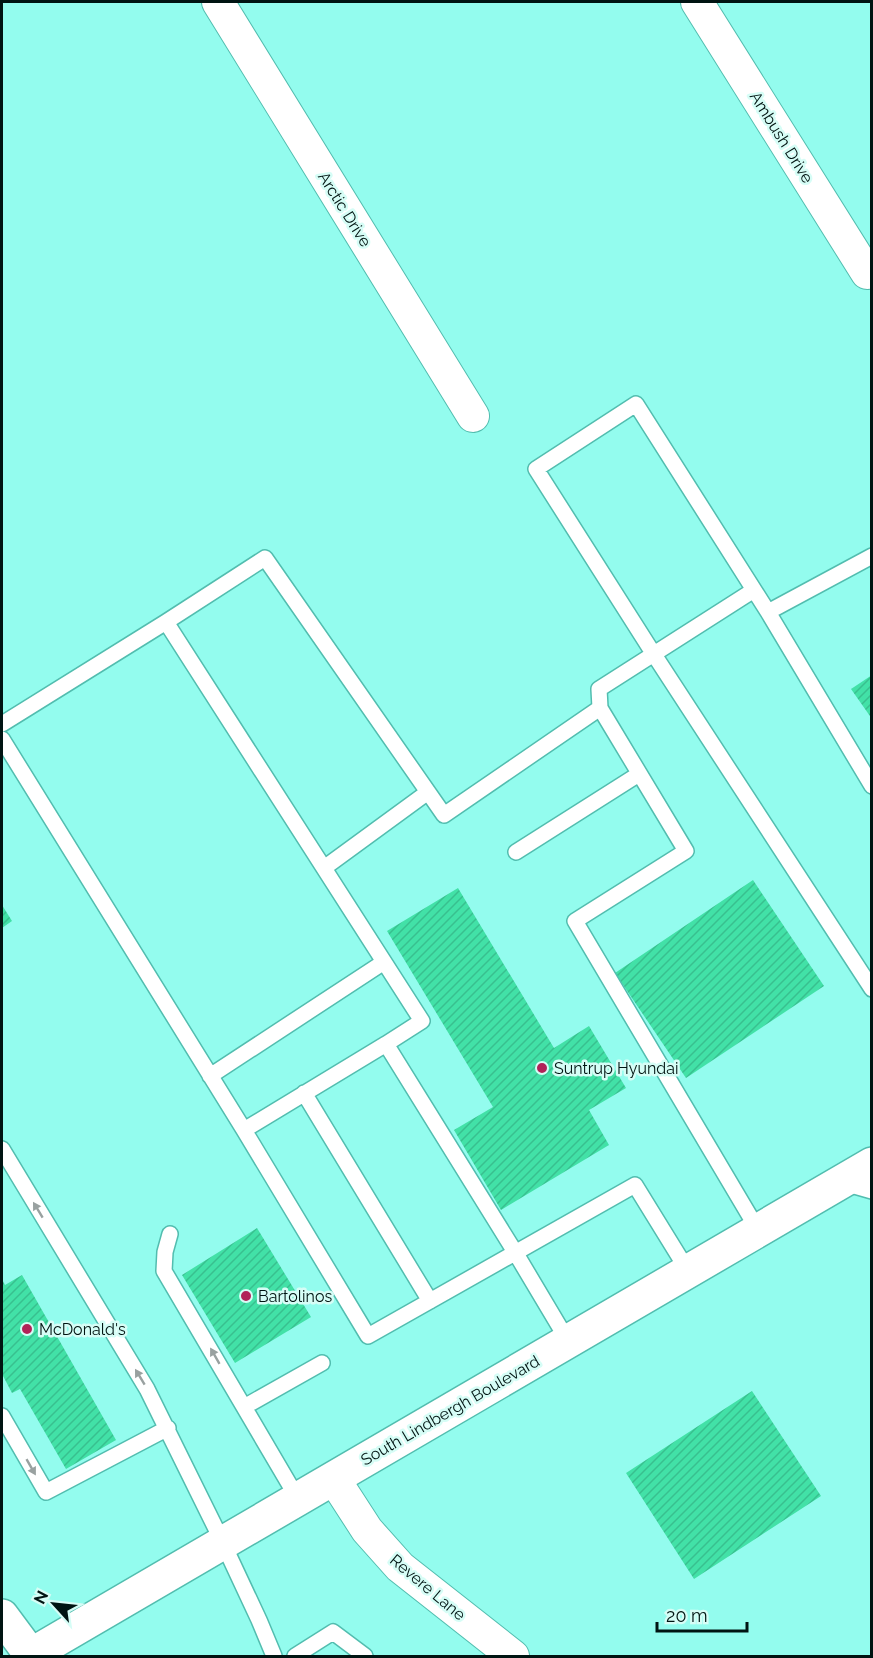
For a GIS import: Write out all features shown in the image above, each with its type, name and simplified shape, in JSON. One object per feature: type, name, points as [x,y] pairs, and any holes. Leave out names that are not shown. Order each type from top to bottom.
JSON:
[{"type":"main road","name":"South Lindbergh Boulevard","points":[[30,1656],[758,1230],[856,1186],[872,1164]]},
{"type":"main road","points":[[2,1616],[30,1656]]},
{"type":"street","name":"Arctic Drive","points":[[218,2],[472,416]]},
{"type":"street","name":"Ambush Drive","points":[[697,2],[867,273]]},
{"type":"street","name":"Revere Lane","points":[[334,1479],[367,1530],[400,1567],[513,1656]]},
{"type":"lane","points":[[872,786],[768,612],[636,404],[536,469],[872,989]]},
{"type":"lane","points":[[768,612],[872,556]]},
{"type":"lane","points":[[2,724],[265,558],[444,815],[600,708]]},
{"type":"lane","points":[[754,590],[599,689],[600,708],[686,851],[575,921],[758,1230]]},
{"type":"lane","points":[[166,621],[422,1021],[244,1130]]},
{"type":"lane","points":[[2,739],[244,1130],[368,1336],[635,1185],[688,1271]]},
{"type":"lane","points":[[516,852],[639,774]]},
{"type":"lane","points":[[324,868],[428,792]]},
{"type":"lane","points":[[210,1076],[384,962]]},
{"type":"lane","points":[[386,1044],[568,1341]]},
{"type":"lane","points":[[304,1093],[430,1301]]},
{"type":"lane","points":[[2,1149],[147,1389],[168,1428],[224,1543],[274,1656]]},
{"type":"lane","points":[[170,1234],[165,1252],[164,1271],[298,1499]]},
{"type":"lane","points":[[244,1407],[322,1363]]},
{"type":"lane","points":[[2,1416],[46,1492],[168,1428]]},
{"type":"lane","points":[[295,1656],[333,1632],[364,1656]]},
{"type":"building","points":[[872,675],[872,719],[851,689]]},
{"type":"building","points":[[753,880],[824,986],[686,1078],[615,973]]},
{"type":"building","name":"Suntrup Hyundai","points":[[458,888],[554,1048],[589,1026],[626,1088],[589,1110],[609,1145],[501,1210],[454,1130],[493,1107],[387,931]]},
{"type":"building","points":[[2,905],[12,921],[2,928]]},
{"type":"building","name":"Bartolinos","points":[[257,1228],[311,1317],[235,1363],[182,1275]]},
{"type":"building","name":"McDonald's","points":[[22,1275],[116,1440],[66,1469],[20,1389],[12,1393],[2,1374],[2,1279],[5,1285]]},
{"type":"building","points":[[752,1391],[821,1496],[694,1579],[626,1473]]},
{"type":"place","name":"Suntrup Hyundai","points":[[542,1068]]},
{"type":"place","name":"Bartolinos","points":[[246,1296]]},
{"type":"place","name":"McDonald's","points":[[27,1329]]}]
